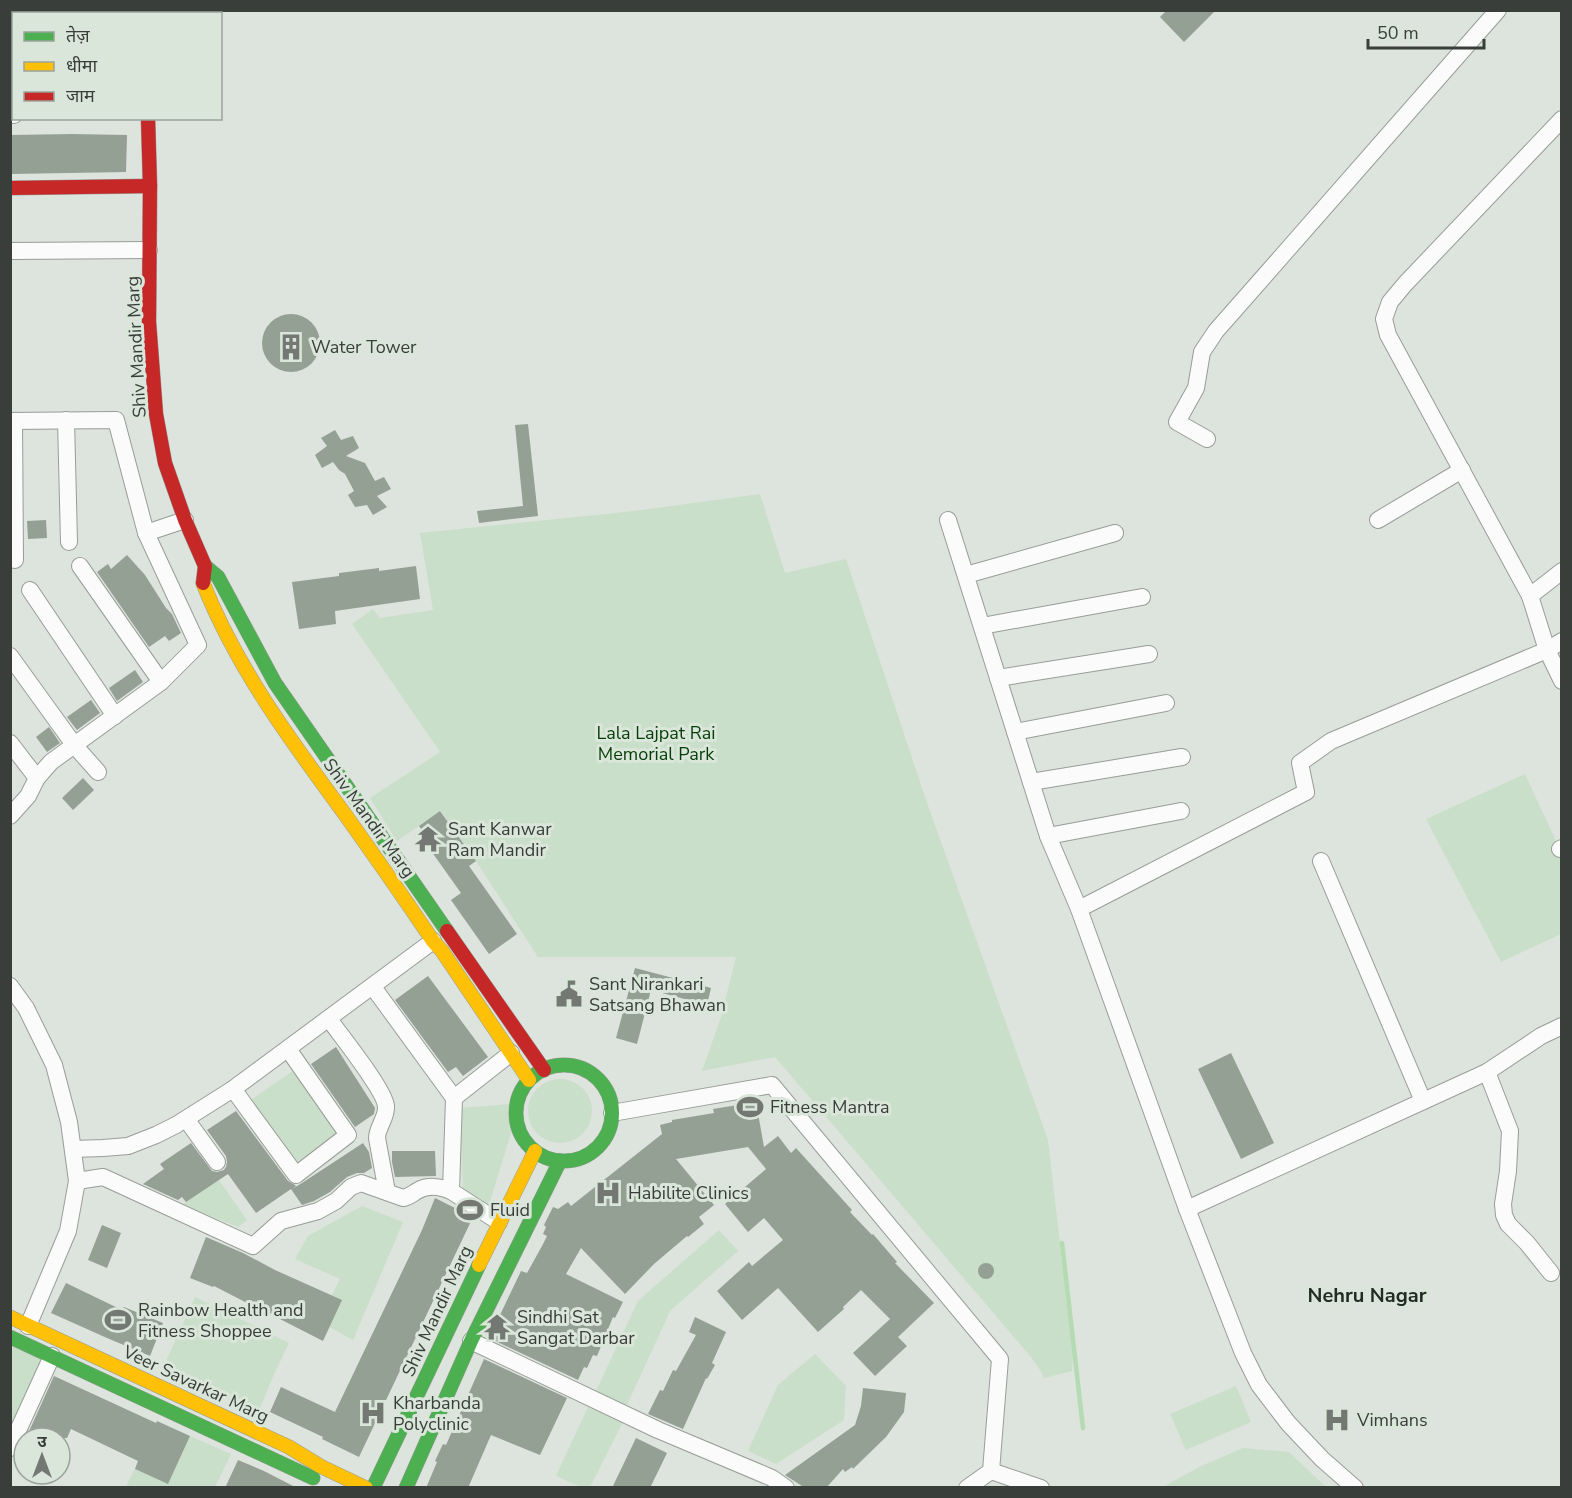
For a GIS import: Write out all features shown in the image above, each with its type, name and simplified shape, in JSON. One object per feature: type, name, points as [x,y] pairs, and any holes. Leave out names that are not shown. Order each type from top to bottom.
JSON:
[{"type":"street","points":[[1207,439],[1178,422],[1196,388],[1202,352],[1216,331],[1498,10]]},
{"type":"street","points":[[1562,119],[1405,284],[1390,302],[1384,319],[1388,335],[1530,596],[1554,646],[1562,681]]},
{"type":"street","name":"Shiv Mandir Marg","points":[[148,120],[149,322],[156,414],[165,463],[185,520],[205,566],[218,577],[275,683],[544,1070]]},
{"type":"street","points":[[10,188],[150,186]]},
{"type":"street","points":[[10,251],[149,250]]},
{"type":"street","points":[[66,420],[69,542]]},
{"type":"street","points":[[10,816],[28,796],[37,778],[51,762],[161,682],[198,645],[146,533],[116,420],[12,421],[15,560]]},
{"type":"street","points":[[1378,520],[1462,470]]},
{"type":"street","points":[[146,533],[185,520]]},
{"type":"street","points":[[948,520],[1048,836],[1079,909],[1187,1209],[1243,1353],[1259,1385],[1294,1430],[1355,1488]]},
{"type":"street","points":[[966,575],[1115,534]]},
{"type":"street","points":[[80,566],[161,682]]},
{"type":"street","name":"Shiv Mandir Marg","points":[[205,566],[203,584],[230,641],[259,692],[302,756],[442,951],[529,1080]]},
{"type":"street","points":[[1530,596],[1562,571]]},
{"type":"street","points":[[30,590],[115,716]]},
{"type":"street","points":[[982,626],[1142,597]]},
{"type":"street","points":[[1079,909],[1306,792],[1300,763],[1331,741],[1554,646]]},
{"type":"street","points":[[998,678],[1149,654]]},
{"type":"street","points":[[10,656],[75,746],[98,772]]},
{"type":"street","points":[[1015,732],[1166,703]]},
{"type":"street","points":[[10,743],[37,778]]},
{"type":"street","points":[[1031,782],[1182,757]]},
{"type":"street","points":[[1048,836],[1181,811]]},
{"type":"street","points":[[1321,861],[1423,1101]]},
{"type":"street","points":[[73,1149],[128,1146],[156,1135],[186,1119],[233,1089],[434,942]]},
{"type":"street","points":[[10,986],[26,1008],[54,1065],[69,1122],[77,1181],[68,1231],[28,1326]]},
{"type":"street","points":[[373,987],[454,1098],[452,1191]]},
{"type":"street","points":[[329,1019],[380,1090],[386,1106],[377,1131],[377,1138],[387,1192]]},
{"type":"street","points":[[1187,1209],[1487,1072],[1541,1036],[1562,1026]]},
{"type":"street","points":[[233,1089],[296,1175],[348,1135],[288,1049]]},
{"type":"street","points":[[454,1098],[511,1053]]},
{"type":"street","points":[[568,1066],[591,1073],[602,1084],[607,1091],[612,1113],[607,1135],[595,1150],[579,1159],[560,1161],[551,1159],[529,1145],[520,1132],[517,1116],[519,1100],[529,1080],[544,1070],[568,1066]]},
{"type":"street","points":[[1487,1072],[1510,1131],[1504,1215],[1508,1224],[1551,1273]]},
{"type":"street","points":[[612,1113],[772,1085],[1000,1359],[991,1471]]},
{"type":"street","points":[[186,1119],[217,1162]]},
{"type":"street","name":"Shiv Mandir Marg","points":[[373,1488],[499,1222],[536,1151]]},
{"type":"street","points":[[406,1488],[471,1341],[560,1161]]},
{"type":"street","points":[[77,1181],[103,1177],[254,1246],[281,1221],[318,1210],[336,1201],[351,1187],[361,1183],[403,1198],[428,1187],[444,1188],[499,1222]]},
{"type":"street","name":"Veer Savarkar Marg","points":[[10,1317],[280,1443],[320,1466],[366,1488]]},
{"type":"street","name":"Veer Savarkar Marg","points":[[10,1336],[334,1488]]},
{"type":"street","points":[[471,1341],[658,1430],[772,1478],[786,1488]]},
{"type":"street","points":[[10,1448],[52,1356]]},
{"type":"street","points":[[967,1488],[991,1471]]},
{"type":"street","points":[[991,1471],[1041,1488]]},
{"type":"green space","name":"Lala Lajpat Rai Memorial Park","points":[[760,494],[785,573],[846,559],[926,800],[1048,1140],[1073,1356],[1072,1371],[1044,1378],[1031,1357],[775,1057],[702,1071],[721,1017],[736,957],[538,957],[441,811],[397,841],[370,798],[440,752],[352,624],[373,609],[380,618],[433,610],[420,533],[634,511]]},
{"type":"green space","points":[[1525,774],[1561,852],[1561,934],[1501,962],[1426,819]]},
{"type":"green space","points":[[294,1070],[339,1132],[293,1165],[248,1102]]},
{"type":"green space","points":[[560,1079],[578,1085],[586,1093],[592,1111],[586,1129],[578,1137],[560,1143],[542,1137],[534,1129],[528,1111],[534,1093],[542,1085]]},
{"type":"green space","points":[[511,1104],[511,1133],[489,1205],[463,1195],[460,1108]]},
{"type":"green space","points":[[218,1179],[247,1220],[238,1227],[182,1205]]},
{"type":"green space","points":[[362,1206],[403,1222],[353,1340],[319,1321],[340,1279],[295,1259],[308,1236]]},
{"type":"green space","points":[[719,1230],[738,1251],[670,1311],[627,1405],[596,1391],[638,1301]]},
{"type":"green space","points":[[195,1297],[289,1343],[258,1413],[162,1370]]},
{"type":"green space","points":[[11,1346],[46,1361],[18,1426],[12,1426],[11,1442]]},
{"type":"green space","points":[[815,1354],[846,1386],[844,1420],[776,1464],[748,1451],[778,1385]]},
{"type":"green space","points":[[1236,1386],[1251,1422],[1186,1450],[1170,1414]]},
{"type":"green space","points":[[588,1407],[623,1422],[590,1487],[581,1487],[556,1476]]},
{"type":"green space","points":[[190,1436],[231,1454],[215,1487],[125,1488],[135,1469],[168,1483]]},
{"type":"green space","points":[[1243,1448],[1289,1452],[1326,1487],[1163,1487],[1201,1466]]},
{"type":"building","points":[[1167,10],[1216,10],[1184,42],[1160,17]]},
{"type":"building","points":[[11,135],[127,135],[126,172],[11,174]]},
{"type":"building","name":"Water Tower","points":[[291,314],[302,316],[312,322],[318,332],[320,343],[318,354],[312,364],[302,370],[291,372],[280,370],[270,364],[264,354],[262,343],[264,332],[270,322],[280,316]]},
{"type":"building","points":[[528,424],[538,516],[479,523],[477,511],[523,506],[515,425]]},
{"type":"building","points":[[335,430],[341,440],[353,436],[359,448],[346,456],[365,463],[375,481],[384,477],[391,489],[377,496],[387,507],[373,515],[367,505],[355,507],[348,495],[354,491],[345,474],[333,462],[322,468],[315,455],[327,446],[321,438]]},
{"type":"building","points":[[46,520],[47,538],[28,539],[27,521]]},
{"type":"building","points":[[127,555],[145,575],[172,614],[181,633],[169,641],[165,636],[149,647],[97,572],[108,564],[111,569]]},
{"type":"building","points":[[416,566],[420,599],[335,611],[336,624],[299,629],[292,582],[339,576],[339,573]]},
{"type":"building","points":[[135,670],[143,682],[117,701],[109,688]]},
{"type":"building","points":[[91,700],[100,713],[77,730],[67,717]]},
{"type":"building","points":[[49,727],[60,743],[47,752],[36,737]]},
{"type":"building","points":[[83,778],[94,790],[73,810],[62,798]]},
{"type":"building","points":[[440,811],[476,861],[469,866],[517,934],[489,954],[451,900],[461,893],[429,848],[433,846],[419,826]]},
{"type":"building","points":[[635,968],[711,988],[707,1005],[651,990],[637,1044],[616,1038]]},
{"type":"building","points":[[428,976],[488,1057],[463,1076],[456,1067],[448,1072],[395,1000]]},
{"type":"building","points":[[336,1047],[375,1108],[374,1114],[355,1127],[311,1064]]},
{"type":"building","points":[[1231,1053],[1274,1143],[1241,1159],[1198,1069]]},
{"type":"building","points":[[756,1102],[764,1147],[778,1136],[791,1153],[796,1148],[852,1210],[850,1212],[873,1234],[897,1262],[895,1263],[934,1303],[898,1337],[907,1346],[875,1376],[853,1353],[890,1319],[861,1290],[818,1332],[778,1288],[742,1320],[717,1291],[749,1262],[752,1266],[783,1240],[764,1218],[748,1232],[725,1204],[766,1169],[748,1147],[676,1159],[714,1205],[699,1217],[704,1224],[654,1264],[625,1294],[581,1248],[566,1274],[623,1302],[615,1318],[613,1317],[597,1356],[593,1355],[578,1380],[489,1338],[521,1271],[527,1273],[547,1236],[543,1234],[546,1227],[544,1225],[553,1207],[558,1209],[568,1202],[571,1206],[662,1134],[660,1125],[672,1122],[672,1120],[714,1113],[713,1109]]},
{"type":"building","points":[[236,1111],[288,1181],[296,1186],[292,1189],[363,1143],[369,1152],[372,1168],[364,1173],[347,1177],[330,1192],[314,1201],[302,1205],[291,1189],[256,1213],[228,1174],[186,1202],[182,1197],[178,1200],[143,1184],[164,1169],[160,1164],[191,1143],[212,1171],[224,1170],[227,1162],[226,1156],[207,1130]]},
{"type":"building","points":[[392,1151],[435,1151],[436,1176],[395,1177]]},
{"type":"building","points":[[435,1198],[473,1217],[359,1457],[270,1412],[281,1387],[335,1412]]},
{"type":"building","points":[[102,1225],[121,1233],[107,1268],[88,1260]]},
{"type":"building","points":[[206,1237],[342,1300],[323,1341],[214,1286],[190,1278]]},
{"type":"building","points":[[983,1263],[989,1263],[994,1271],[992,1277],[983,1279],[978,1274],[978,1268]]},
{"type":"building","points":[[66,1283],[122,1310],[124,1307],[163,1323],[150,1356],[51,1313]]},
{"type":"building","points":[[695,1317],[726,1332],[712,1363],[715,1365],[706,1378],[683,1429],[648,1414],[660,1390],[663,1391],[673,1370],[676,1371],[696,1335],[689,1332]]},
{"type":"building","points":[[484,1359],[567,1398],[540,1455],[491,1435],[468,1488],[426,1488],[437,1462],[435,1461],[443,1444],[446,1445]]},
{"type":"building","points":[[54,1376],[156,1423],[157,1421],[190,1436],[168,1484],[135,1469],[138,1461],[72,1429],[72,1426],[31,1426]]},
{"type":"building","points":[[863,1388],[906,1393],[904,1412],[886,1437],[853,1469],[852,1467],[845,1472],[843,1469],[826,1488],[805,1488],[785,1475],[855,1425],[861,1406]]},
{"type":"building","points":[[636,1438],[667,1453],[650,1488],[612,1488]]},
{"type":"building","points":[[238,1460],[264,1471],[297,1488],[225,1488]]},
{"type":"waterway","points":[[1062,1243],[1083,1428]]},
{"type":"traffic: fast","points":[[205,566],[218,577],[275,683],[447,931]]},
{"type":"traffic: fast","points":[[564,1065],[582,1069],[598,1079],[608,1095],[612,1113],[608,1131],[598,1147],[582,1157],[564,1161],[546,1157],[530,1147],[520,1131],[516,1113],[520,1095],[530,1079],[546,1069],[564,1065]]},
{"type":"traffic: fast","points":[[406,1488],[471,1341],[560,1161]]},
{"type":"traffic: fast","points":[[373,1488],[479,1265]]},
{"type":"traffic: fast","points":[[10,1337],[313,1478]]},
{"type":"traffic: slow","points":[[203,583],[216,614],[248,674],[266,702],[442,951],[529,1080]]},
{"type":"traffic: slow","points":[[479,1265],[535,1151]]},
{"type":"traffic: slow","points":[[10,1317],[289,1447],[320,1466],[366,1488]]},
{"type":"traffic: jam","points":[[148,120],[149,322],[156,414],[165,463],[185,520],[205,566],[203,583]]},
{"type":"traffic: jam","points":[[10,188],[150,186]]},
{"type":"traffic: jam","points":[[447,931],[544,1070]]},
{"type":"place","name":"Water Tower","points":[[291,347]]},
{"type":"place","name":"Sant Kanwar Ram Mandir","points":[[428,839]]},
{"type":"place","name":"Sant Nirankari Satsang Bhawan","points":[[569,994]]},
{"type":"place","name":"Fitness Mantra","points":[[750,1107]]},
{"type":"place","name":"Habilite Clinics","points":[[608,1193]]},
{"type":"place","name":"Fluid","points":[[470,1210]]},
{"type":"place","name":"Rainbow Health and Fitness Shoppee","points":[[118,1320]]},
{"type":"place","name":"Sindhi Sat Sangat Darbar","points":[[497,1327]]},
{"type":"place","name":"Kharbanda Polyclinic","points":[[373,1413]]},
{"type":"place","name":"Vimhans","points":[[1337,1420]]},
{"type":"district","name":"Nehru Nagar","points":[[1367,1295]]}]
